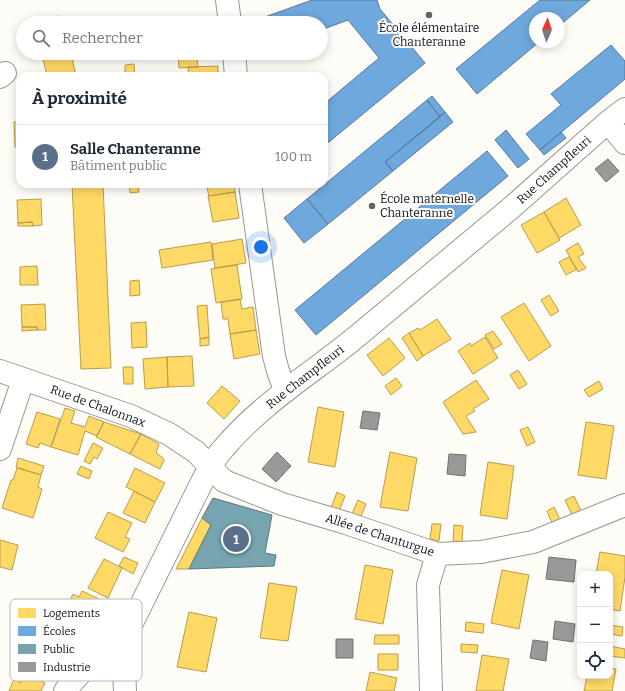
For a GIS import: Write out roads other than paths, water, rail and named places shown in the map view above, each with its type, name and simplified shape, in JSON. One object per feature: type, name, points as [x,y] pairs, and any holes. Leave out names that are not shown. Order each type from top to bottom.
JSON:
[{"type":"street","points":[[227,0],[229,16]]},
{"type":"street","points":[[235,60],[236,72]]},
{"type":"street","points":[[617,116],[625,142]]},
{"type":"street","name":"Rue Champfleuri","points":[[142,602],[211,466],[223,449],[253,418],[285,390],[350,342],[511,208],[617,116]]},
{"type":"street","points":[[251,188],[274,356],[285,390]]},
{"type":"street","name":"Rue de Chalonnax","points":[[0,371],[131,416],[169,434],[196,452],[211,466]]},
{"type":"street","points":[[0,448],[23,380]]},
{"type":"street","name":"Allée de Chanturgue","points":[[211,466],[224,481],[282,504],[346,523],[437,554],[481,552],[533,542],[625,505]]},
{"type":"street","points":[[431,691],[428,585],[437,554]]},
{"type":"street","points":[[65,691],[73,681]]},
{"type":"street","name":"Rue Champfleuri","points":[[125,681],[125,691]]},
{"type":"place","name":"École élémentaire Chanteranne","points":[[429,15]]},
{"type":"place","name":"École maternelle Chanteranne","points":[[372,206]]},
{"type":"place","name":"Salle Chanteranne","points":[[236,539]]}]
